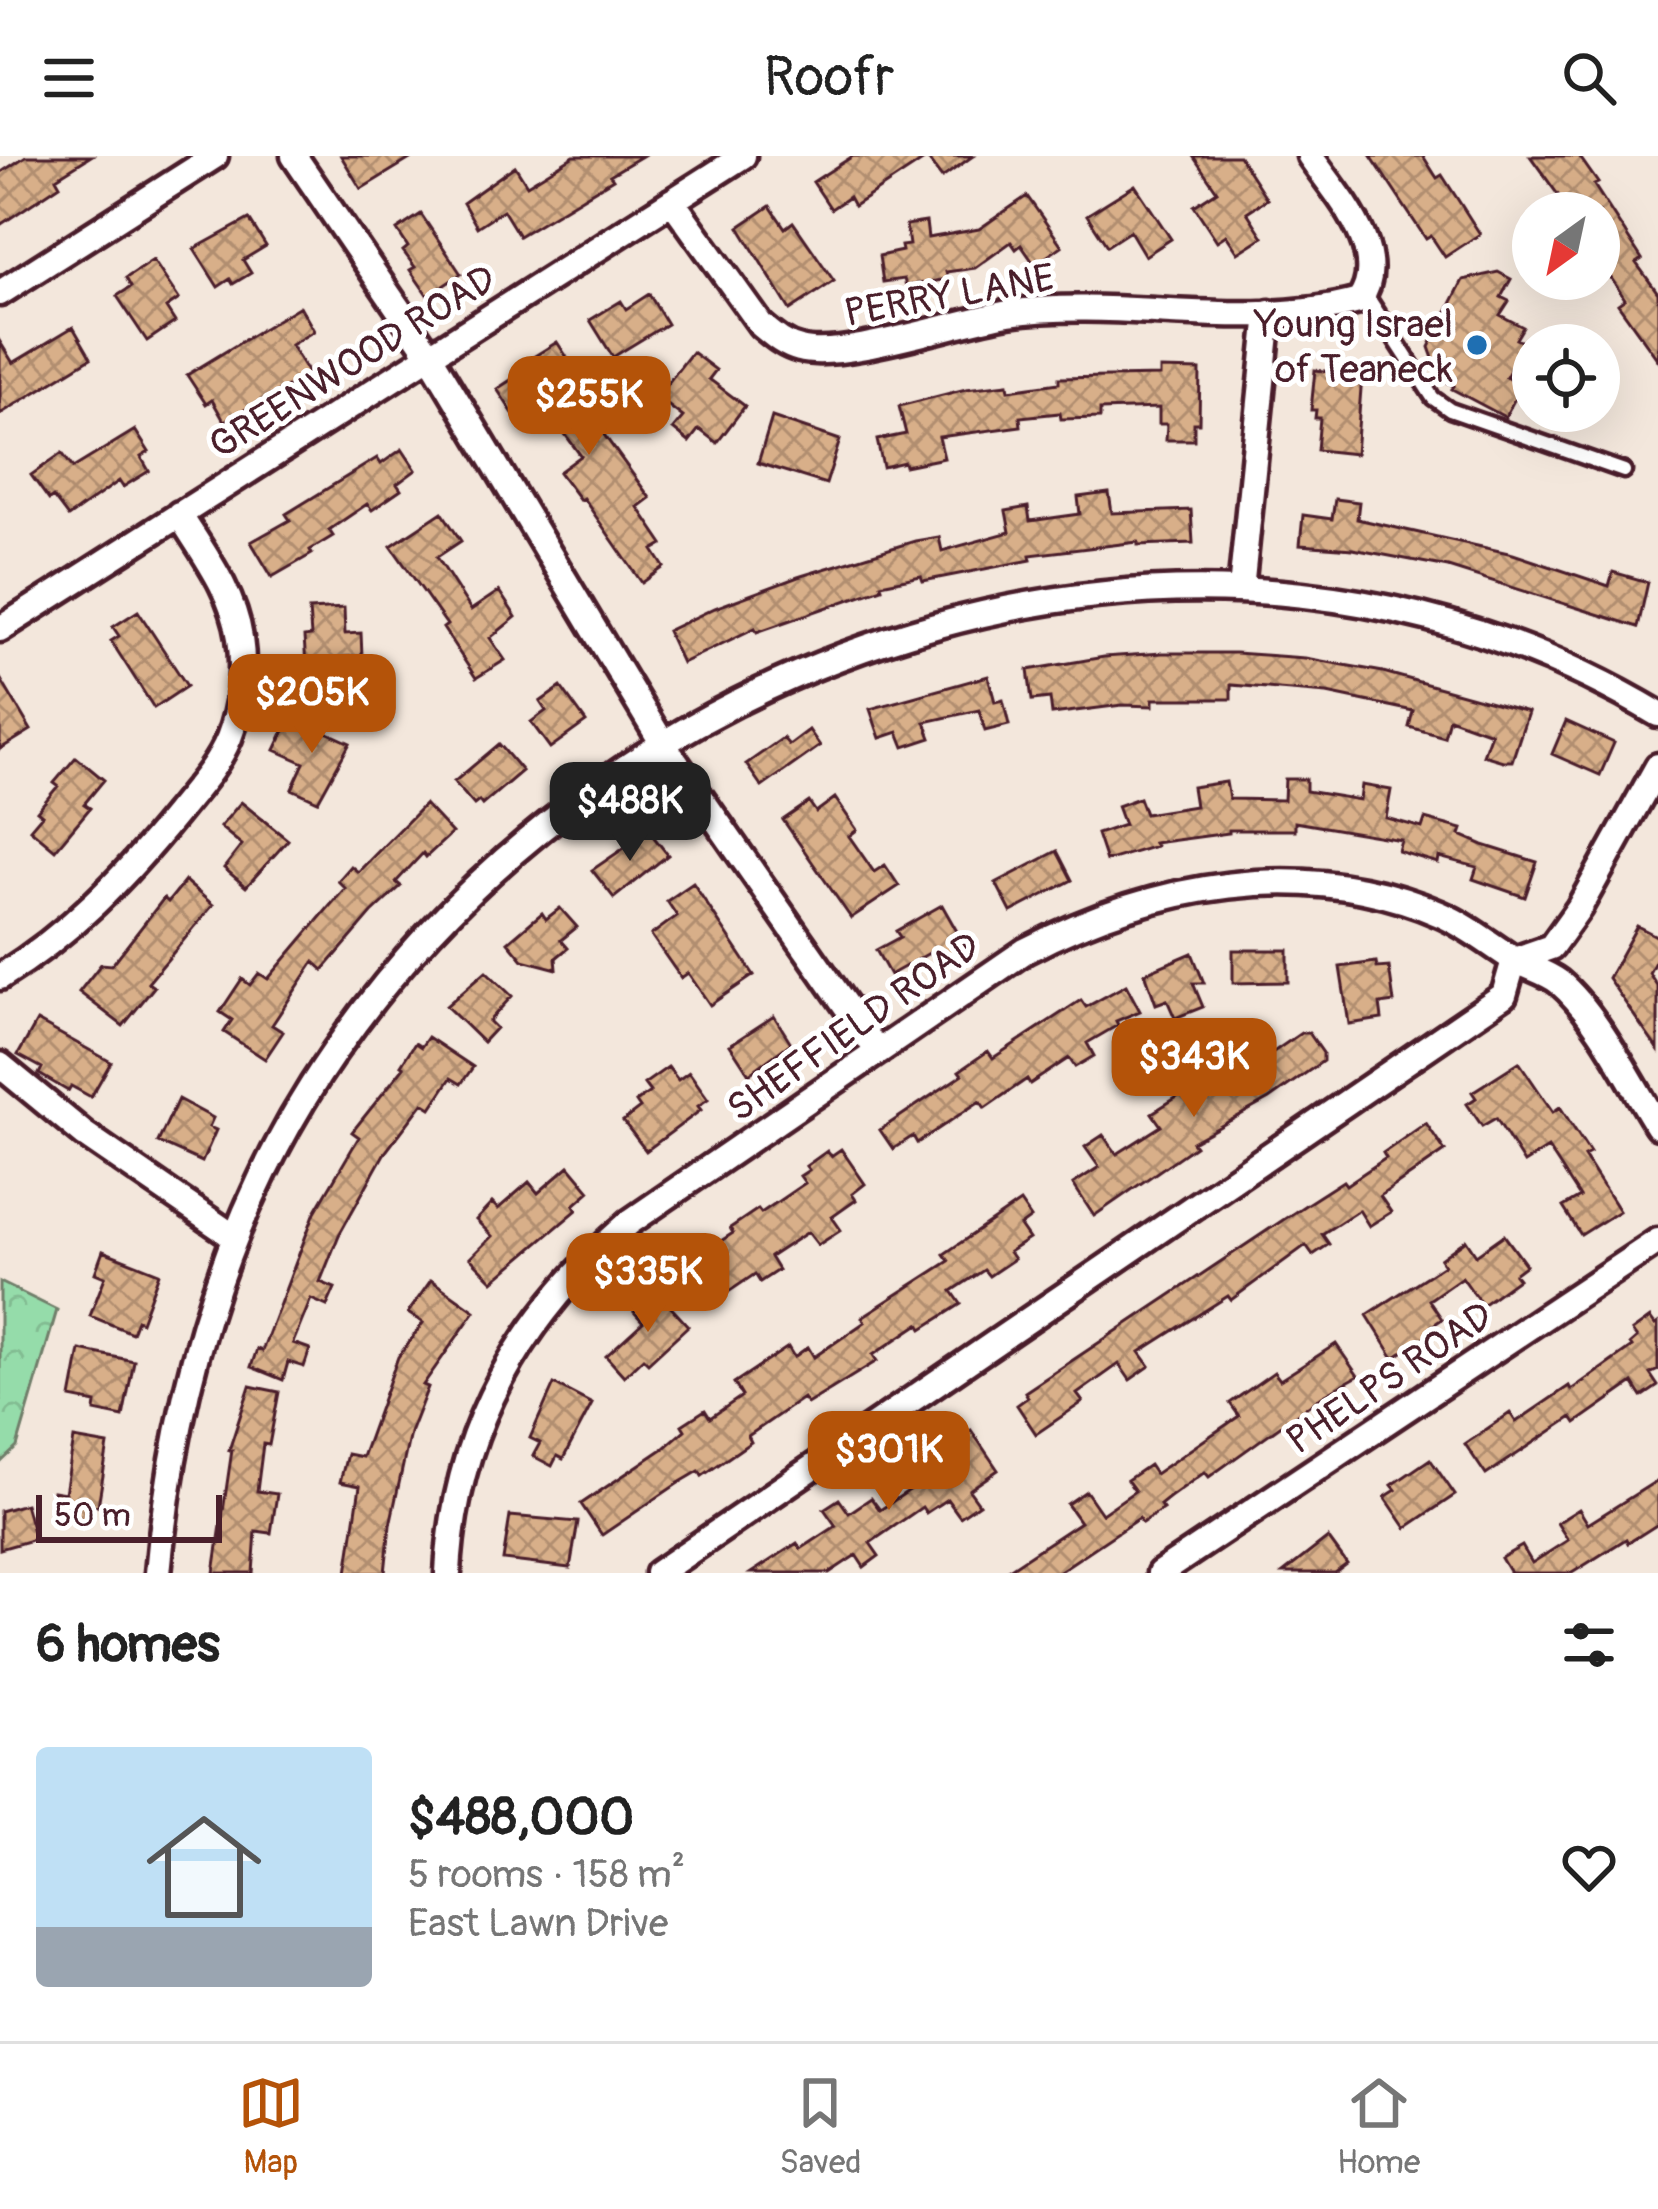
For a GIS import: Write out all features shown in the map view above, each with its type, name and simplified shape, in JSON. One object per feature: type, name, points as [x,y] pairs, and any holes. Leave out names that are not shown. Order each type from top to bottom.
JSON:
[{"type":"street","points":[[0,293],[214,156]]},
{"type":"street","points":[[294,156],[429,354],[663,744],[878,1052]]},
{"type":"street","name":"GREENWOOD ROAD","points":[[0,629],[743,156]]},
{"type":"street","points":[[1310,156],[1353,219],[1369,256],[1372,275],[1365,293]]},
{"type":"street","name":"PERRY LANE","points":[[672,201],[760,325],[778,340],[820,352],[1044,308],[1269,313],[1325,309],[1359,301],[1365,293]]},
{"type":"street","points":[[1241,590],[1269,313]]},
{"type":"street","points":[[0,977],[78,921],[125,877],[212,770],[228,739],[239,706],[240,635],[218,576],[178,514]]},
{"type":"street","points":[[158,1573],[176,1431],[192,1361],[234,1237],[272,1156],[333,1053],[375,995],[434,928],[538,830],[663,744],[776,683],[914,629],[994,609],[1142,590],[1241,590],[1323,598],[1468,631],[1549,661],[1658,714]]},
{"type":"street","points":[[658,1573],[1504,995],[1514,960],[1551,947],[1579,908],[1658,766]]},
{"type":"street","name":"SHEFFIELD ROAD","points":[[448,1573],[457,1500],[490,1399],[549,1302],[587,1260],[630,1222],[1041,943],[1127,905],[1184,891],[1280,883],[1356,890],[1440,914],[1558,981],[1585,1012],[1658,1126]]},
{"type":"street","points":[[0,1065],[84,1134],[234,1237]]},
{"type":"street","name":"PHELPS ROAD","points":[[1160,1573],[1658,1241]]},
{"type":"lane","points":[[1365,293],[1433,398],[1450,410],[1624,471]]},
{"type":"green space","points":[[0,1282],[57,1310],[17,1447],[0,1463]]},
{"type":"building","points":[[26,156],[91,156],[56,178],[60,185],[0,225],[0,173]]},
{"type":"building","points":[[341,156],[415,156],[361,189]]},
{"type":"building","points":[[574,156],[642,156],[519,236],[503,210],[477,227],[463,203],[515,166],[527,185]]},
{"type":"building","points":[[853,156],[973,156],[942,178],[927,158],[854,206],[849,197],[831,209],[813,182]]},
{"type":"building","points":[[1193,156],[1239,156],[1267,199],[1247,212],[1263,237],[1238,253],[1226,235],[1217,241],[1194,206],[1217,191]]},
{"type":"building","points":[[1371,156],[1423,156],[1437,178],[1442,175],[1480,234],[1445,257],[1431,236],[1426,239]]},
{"type":"building","points":[[1530,156],[1579,156],[1598,183],[1594,185],[1599,192],[1556,192]]},
{"type":"building","points":[[1135,185],[1171,239],[1145,256],[1130,231],[1107,246],[1087,215]]},
{"type":"building","points":[[1027,196],[1062,246],[1035,265],[1021,245],[1016,249],[1011,242],[975,268],[946,272],[948,279],[906,286],[904,279],[883,282],[879,256],[909,245],[906,225],[926,222],[928,238],[979,229]]},
{"type":"building","points":[[770,206],[785,228],[793,222],[834,281],[790,310],[739,227]]},
{"type":"building","points":[[421,214],[461,274],[428,296],[410,270],[415,267],[403,251],[408,247],[397,230]]},
{"type":"building","points":[[249,219],[266,246],[243,260],[251,273],[218,287],[194,249]]},
{"type":"building","points":[[1620,225],[1642,259],[1636,263],[1658,293],[1658,360],[1618,304],[1625,299],[1620,292]]},
{"type":"building","points":[[153,260],[179,299],[166,308],[175,322],[147,341],[117,296],[131,287],[126,278]]},
{"type":"building","name":"Young Israel of Teaneck","points":[[1498,272],[1511,279],[1501,297],[1509,301],[1500,315],[1517,324],[1512,324],[1512,366],[1506,377],[1512,380],[1512,404],[1505,417],[1440,378],[1429,347],[1463,280]]},
{"type":"building","points":[[649,294],[667,324],[613,357],[590,320],[621,301],[626,309]]},
{"type":"building","points":[[300,306],[314,331],[291,345],[309,375],[224,421],[212,400],[206,404],[187,375]]},
{"type":"building","points":[[73,327],[91,358],[0,414],[0,342],[13,363]]},
{"type":"building","points":[[557,342],[582,380],[570,388],[650,498],[638,507],[663,544],[653,550],[664,567],[642,583],[583,498],[559,472],[581,456],[544,405],[530,414],[525,408],[514,415],[497,389],[534,365],[530,359]]},
{"type":"building","points":[[692,352],[716,370],[709,379],[745,406],[717,443],[699,429],[689,442],[673,429],[683,417],[657,397]]},
{"type":"building","points":[[1160,369],[1200,370],[1194,440],[1166,440],[1167,424],[1159,424],[1159,408],[1100,410],[1100,418],[1061,419],[1060,413],[1020,417],[1021,426],[939,437],[944,458],[883,467],[877,440],[906,434],[899,406],[966,389],[1008,384],[1009,390],[1059,383],[1059,378],[1160,376]]},
{"type":"building","points":[[1315,370],[1362,375],[1356,454],[1317,450],[1320,418],[1311,410]]},
{"type":"building","points":[[772,417],[840,440],[826,484],[758,463]]},
{"type":"building","points":[[135,430],[149,452],[141,457],[149,471],[123,487],[119,481],[68,517],[31,475],[62,453],[73,468]]},
{"type":"building","points":[[402,449],[416,470],[397,484],[401,490],[372,510],[367,504],[329,530],[333,536],[310,550],[312,554],[272,577],[251,542],[290,520],[286,514],[377,458],[381,464]]},
{"type":"building","points":[[1109,493],[1112,513],[1191,510],[1193,543],[1138,542],[1030,555],[1031,560],[923,581],[921,576],[881,584],[882,588],[757,632],[755,628],[682,663],[667,631],[798,577],[915,541],[939,537],[942,551],[1010,532],[1006,511],[1028,507],[1030,521],[1080,514],[1078,497]]},
{"type":"building","points":[[1335,499],[1359,502],[1357,519],[1513,554],[1609,586],[1613,572],[1648,582],[1638,627],[1448,567],[1353,549],[1300,545],[1303,515],[1332,519]]},
{"type":"building","points":[[442,512],[461,541],[437,557],[471,610],[499,591],[516,617],[490,638],[505,660],[476,678],[443,628],[447,625],[391,546]]},
{"type":"building","points":[[344,608],[345,634],[361,633],[362,656],[345,657],[346,670],[339,670],[341,692],[308,694],[304,637],[311,636],[309,610]]},
{"type":"building","points":[[138,611],[187,686],[154,708],[111,641],[119,636],[113,627]]},
{"type":"building","points":[[1162,653],[1305,658],[1383,672],[1528,712],[1512,761],[1503,761],[1483,755],[1491,733],[1449,718],[1444,737],[1409,727],[1413,711],[1327,693],[1231,685],[1231,699],[1153,699],[1153,706],[1052,714],[1050,698],[1032,700],[1028,670]]},
{"type":"building","points":[[988,676],[995,702],[1003,700],[1009,725],[985,731],[979,710],[925,722],[931,738],[904,747],[898,732],[880,738],[870,709]]},
{"type":"building","points":[[0,678],[31,730],[0,749]]},
{"type":"building","points":[[561,687],[586,722],[550,748],[531,722],[546,711],[540,702]]},
{"type":"building","points":[[291,716],[350,743],[318,801],[292,789],[304,763],[275,750]]},
{"type":"building","points":[[1566,721],[1614,743],[1600,775],[1552,754]]},
{"type":"building","points":[[809,730],[820,746],[762,787],[746,764],[783,738],[789,745]]},
{"type":"building","points":[[499,744],[522,771],[482,805],[479,801],[474,805],[454,782]]},
{"type":"building","points":[[76,757],[104,780],[84,804],[90,808],[55,850],[30,829],[42,815],[37,811],[58,786],[54,783]]},
{"type":"building","points":[[1285,779],[1306,779],[1306,791],[1360,800],[1362,785],[1391,790],[1386,818],[1422,828],[1425,819],[1462,829],[1460,835],[1537,862],[1525,897],[1473,879],[1477,867],[1439,857],[1438,863],[1398,851],[1401,840],[1295,822],[1295,830],[1229,830],[1154,843],[1156,846],[1106,861],[1097,834],[1124,825],[1117,806],[1139,798],[1145,814],[1195,806],[1192,787],[1226,782],[1229,799],[1284,800]]},
{"type":"building","points":[[835,798],[857,830],[849,836],[874,872],[885,865],[899,886],[851,918],[783,820],[809,802],[816,812]]},
{"type":"building","points":[[241,802],[288,840],[246,887],[224,868],[242,845],[220,827]]},
{"type":"building","points":[[425,804],[452,833],[426,857],[423,853],[396,882],[401,886],[323,970],[314,962],[272,1025],[283,1032],[265,1059],[224,1032],[232,1020],[220,1012],[242,979],[250,985],[259,973],[268,979],[345,888],[338,881],[351,866],[358,872]]},
{"type":"building","points":[[649,831],[668,855],[614,898],[592,870]]},
{"type":"building","points":[[1057,851],[1072,880],[1011,912],[996,883]]},
{"type":"building","points":[[185,881],[213,905],[148,983],[154,987],[123,1026],[79,992],[101,964],[112,965],[164,898],[168,902]]},
{"type":"building","points":[[693,883],[754,975],[710,1005],[688,973],[681,978],[651,935],[677,916],[667,901]]},
{"type":"building","points":[[942,905],[967,949],[938,965],[931,952],[890,975],[876,950],[900,937],[896,931]]},
{"type":"building","points":[[560,908],[577,927],[561,940],[568,948],[556,958],[557,969],[523,960],[508,942],[542,913],[546,919]]},
{"type":"building","points":[[1637,926],[1658,937],[1658,956],[1649,973],[1658,987],[1658,1050],[1608,978]]},
{"type":"building","points":[[1233,950],[1288,950],[1288,982],[1233,983]]},
{"type":"building","points":[[1192,953],[1204,983],[1193,983],[1203,1007],[1175,1018],[1167,1000],[1156,1004],[1145,973]]},
{"type":"building","points":[[1376,962],[1377,968],[1389,967],[1394,1002],[1380,1004],[1382,1019],[1349,1024],[1340,967]]},
{"type":"building","points":[[486,971],[512,996],[489,1021],[496,1028],[483,1042],[446,1006]]},
{"type":"building","points":[[1126,985],[1140,1011],[1116,1021],[1118,1025],[1087,1043],[1094,1056],[1075,1067],[1069,1058],[985,1108],[980,1101],[917,1143],[913,1136],[893,1149],[880,1130],[962,1075],[959,1071],[988,1051],[993,1058],[1081,1000],[1086,1007]]},
{"type":"building","points":[[774,1016],[791,1043],[749,1074],[730,1045]]},
{"type":"building","points":[[37,1021],[111,1062],[91,1097],[71,1086],[68,1091],[18,1055]]},
{"type":"building","points":[[1301,1033],[1309,1033],[1323,1061],[1269,1099],[1192,1142],[1195,1146],[1094,1216],[1073,1184],[1099,1167],[1085,1147],[1103,1135],[1117,1154],[1161,1126],[1152,1113],[1209,1077],[1204,1069],[1224,1057],[1237,1077]]},
{"type":"building","points":[[428,1037],[473,1067],[461,1084],[451,1078],[431,1108],[423,1103],[384,1154],[339,1235],[320,1282],[335,1288],[327,1306],[311,1299],[293,1343],[310,1349],[304,1367],[288,1362],[283,1380],[251,1367],[257,1349],[262,1351],[315,1212],[359,1137],[352,1132],[404,1067],[415,1043],[421,1047]]},
{"type":"building","points":[[1519,1062],[1553,1112],[1560,1107],[1619,1211],[1581,1235],[1563,1207],[1580,1197],[1548,1148],[1524,1163],[1496,1118],[1482,1126],[1467,1104],[1476,1098],[1472,1092]]},
{"type":"building","points":[[668,1067],[678,1080],[689,1072],[708,1099],[698,1106],[701,1110],[646,1151],[623,1121],[650,1092],[644,1084]]},
{"type":"building","points":[[178,1099],[213,1118],[209,1127],[216,1130],[202,1162],[158,1142]]},
{"type":"building","points":[[1426,1123],[1445,1151],[1380,1196],[1391,1212],[1369,1226],[1359,1210],[1322,1234],[1329,1244],[1313,1255],[1306,1245],[1231,1300],[1228,1296],[1140,1352],[1150,1366],[1130,1380],[1119,1364],[1077,1394],[1083,1402],[1036,1434],[1017,1405],[1028,1397],[1025,1392],[1304,1206],[1343,1181],[1346,1185]]},
{"type":"building","points":[[841,1149],[865,1184],[852,1194],[856,1200],[832,1217],[841,1230],[818,1245],[808,1232],[770,1257],[778,1270],[760,1282],[755,1274],[721,1297],[695,1258],[733,1233],[730,1228],[805,1183],[800,1176],[809,1170],[806,1166],[827,1151],[831,1156]]},
{"type":"building","points":[[569,1166],[590,1191],[574,1205],[577,1210],[493,1281],[470,1258],[492,1236],[476,1220],[492,1203],[498,1209],[529,1182],[538,1193]]},
{"type":"building","points":[[1020,1202],[1031,1218],[1020,1226],[1029,1239],[1009,1252],[1014,1259],[989,1276],[984,1270],[952,1291],[961,1304],[922,1329],[919,1324],[873,1355],[877,1361],[807,1404],[803,1398],[702,1476],[699,1471],[602,1535],[581,1504],[664,1448],[685,1430],[682,1425],[705,1410],[710,1418],[742,1396],[734,1383],[788,1347],[794,1357],[808,1347],[814,1357],[865,1322],[862,1317],[949,1261],[944,1254]]},
{"type":"building","points":[[1504,1235],[1526,1265],[1514,1274],[1518,1279],[1482,1305],[1462,1277],[1429,1300],[1442,1319],[1432,1326],[1435,1331],[1394,1358],[1367,1315],[1444,1265],[1440,1259],[1466,1240],[1476,1255]]},
{"type":"building","points":[[103,1251],[159,1273],[141,1322],[137,1320],[132,1333],[90,1316],[105,1277],[95,1273]]},
{"type":"building","points":[[431,1280],[475,1311],[423,1385],[428,1387],[410,1433],[385,1573],[347,1573],[360,1486],[340,1482],[347,1454],[362,1457],[398,1357],[423,1323],[408,1313]]},
{"type":"building","points":[[657,1292],[688,1326],[648,1363],[643,1358],[624,1376],[606,1356],[643,1322],[634,1312]]},
{"type":"building","points":[[1650,1318],[1658,1323],[1658,1370],[1650,1374],[1658,1386],[1642,1397],[1633,1383],[1576,1423],[1572,1417],[1486,1475],[1465,1444],[1510,1413],[1516,1422],[1569,1386],[1571,1390],[1632,1347],[1637,1338],[1632,1331]]},
{"type":"building","points":[[1336,1344],[1358,1376],[1322,1396],[1209,1477],[1205,1472],[1142,1523],[1139,1518],[1057,1573],[1003,1573],[1080,1522],[1067,1504],[1086,1491],[1102,1514],[1135,1491],[1127,1480],[1149,1465],[1155,1474],[1239,1416],[1230,1403],[1274,1372],[1280,1380]]},
{"type":"building","points":[[80,1350],[134,1361],[123,1417],[95,1411],[96,1403],[71,1398]]},
{"type":"building","points":[[554,1384],[592,1404],[563,1459],[557,1456],[552,1466],[533,1456],[540,1443],[530,1438]]},
{"type":"building","points":[[250,1386],[279,1392],[269,1445],[263,1444],[257,1491],[277,1494],[271,1533],[256,1531],[253,1573],[214,1573],[229,1450]]},
{"type":"building","points":[[971,1430],[998,1470],[969,1490],[979,1504],[960,1517],[947,1499],[926,1513],[922,1507],[870,1543],[879,1556],[864,1567],[856,1555],[829,1573],[751,1573],[797,1543],[801,1549],[836,1526],[824,1509],[839,1499],[849,1513],[871,1498],[880,1510],[951,1462],[942,1449]]},
{"type":"building","points":[[74,1439],[108,1445],[98,1506],[91,1505],[89,1520],[50,1514],[53,1491],[65,1493]]},
{"type":"building","points":[[1430,1459],[1455,1495],[1406,1528],[1385,1497],[1396,1490],[1392,1485]]},
{"type":"building","points":[[1658,1480],[1658,1524],[1572,1573],[1510,1573],[1501,1558],[1522,1546],[1532,1563],[1568,1540],[1557,1523],[1579,1509],[1588,1524]]},
{"type":"building","points":[[25,1504],[35,1539],[0,1549],[0,1511]]},
{"type":"building","points":[[510,1516],[578,1522],[570,1568],[503,1560]]},
{"type":"building","points":[[1328,1538],[1347,1564],[1335,1573],[1283,1573]]},
{"type":"place","name":"Young Israel of Teaneck","points":[[1477,345]]}]
